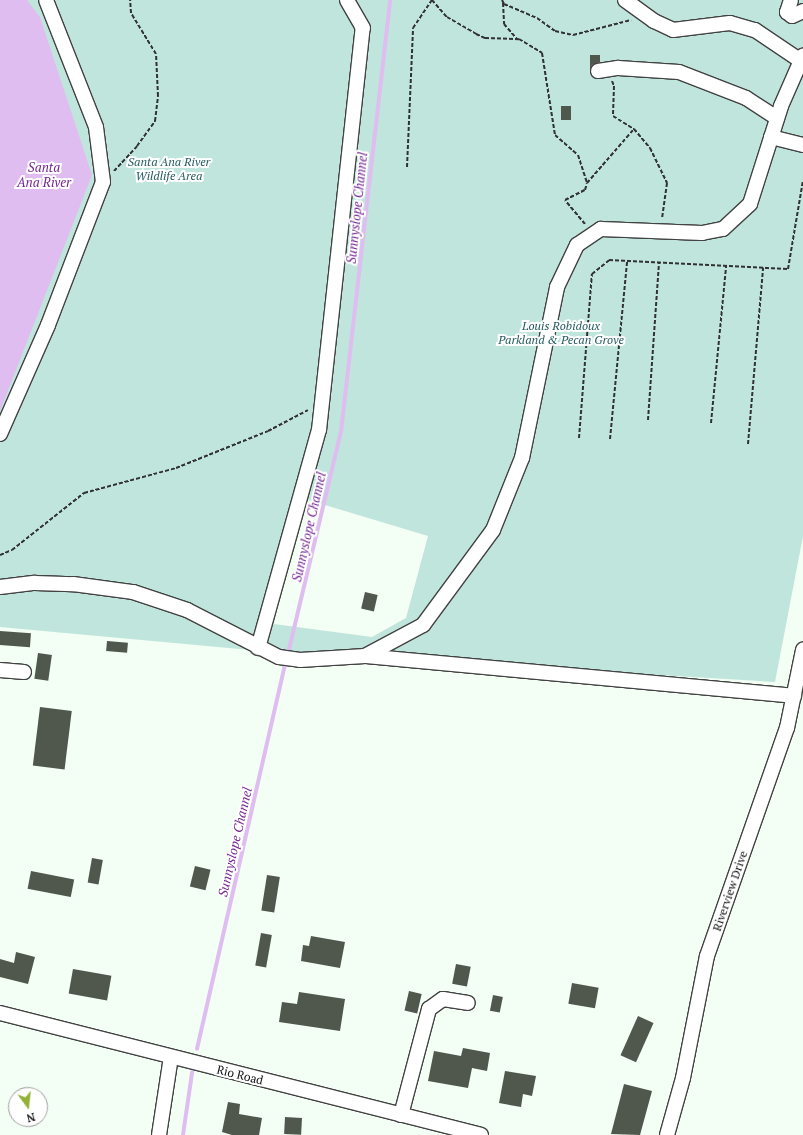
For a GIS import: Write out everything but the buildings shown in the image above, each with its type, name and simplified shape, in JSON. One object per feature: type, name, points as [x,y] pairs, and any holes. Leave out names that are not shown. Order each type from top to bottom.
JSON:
[{"type":"street","points":[[0,434],[48,325],[103,182],[96,127],[46,0]]},
{"type":"street","points":[[258,648],[319,430],[363,28],[347,0]]},
{"type":"street","points":[[365,656],[423,625],[493,530],[522,458],[557,287],[576,245],[601,229],[702,234],[723,229],[750,204],[777,118],[802,59],[755,30],[730,23],[673,30],[646,15],[625,0]]},
{"type":"street","points":[[791,0],[787,12],[792,16],[803,11]]},
{"type":"street","points":[[598,71],[618,68],[679,72],[746,98],[777,118]]},
{"type":"street","points":[[771,137],[803,145]]},
{"type":"street","points":[[0,587],[35,582],[72,584],[133,592],[187,610],[278,657],[300,660],[365,656],[797,696]]},
{"type":"street","name":"Riverview Drive","points":[[667,1135],[683,1078],[707,956],[787,728],[797,696],[803,650]]},
{"type":"street","points":[[0,670],[24,672]]},
{"type":"street","points":[[401,1115],[429,1009],[443,999],[468,1003]]},
{"type":"street","name":"Rio Road","points":[[0,1013],[178,1058],[203,1066],[481,1135]]},
{"type":"street","points":[[159,1135],[178,1058]]},
{"type":"path","points":[[103,182],[137,146],[155,121],[158,96],[156,54],[131,13],[130,0]]},
{"type":"path","points":[[407,167],[413,28],[432,0],[447,17],[476,34],[485,38],[517,39]]},
{"type":"path","points":[[502,0],[504,24],[517,39],[542,53],[555,135],[578,155],[587,183]]},
{"type":"path","points":[[502,0],[504,4],[537,18],[555,31],[573,35],[646,15]]},
{"type":"path","points":[[598,71],[610,78],[614,86],[613,116],[634,130],[650,148],[667,184],[658,231]]},
{"type":"path","points":[[593,234],[565,200],[585,190],[587,183],[634,130]]},
{"type":"path","points":[[579,438],[592,274],[609,260],[788,269],[803,180]]},
{"type":"path","points":[[610,439],[627,261]]},
{"type":"path","points":[[648,420],[659,262]]},
{"type":"path","points":[[711,423],[726,266]]},
{"type":"path","points":[[748,444],[763,268]]},
{"type":"path","points":[[0,555],[12,550],[84,493],[176,468],[268,431],[322,403]]},
{"type":"green space","name":"Louis Robidoux Parkland & Pecan Grove","points":[[0,0],[803,0],[803,536],[775,682],[271,652],[0,627]],"holes":[[[295,496],[428,536],[406,618],[372,637],[274,624]]]},
{"type":"water","name":"Santa Ana River","points":[[0,0],[27,0],[40,17],[92,175],[0,411]]},
{"type":"waterway","name":"Sunnyslope Channel","points":[[288,654],[341,432],[390,0]]},
{"type":"waterway","name":"Sunnyslope Channel","points":[[197,1049],[286,660]]},
{"type":"waterway","name":"Sunnyslope Channel","points":[[183,1135],[192,1073]]},
{"type":"park label","name":"Santa Ana River Wildlife Area","points":[[169,169]]}]
